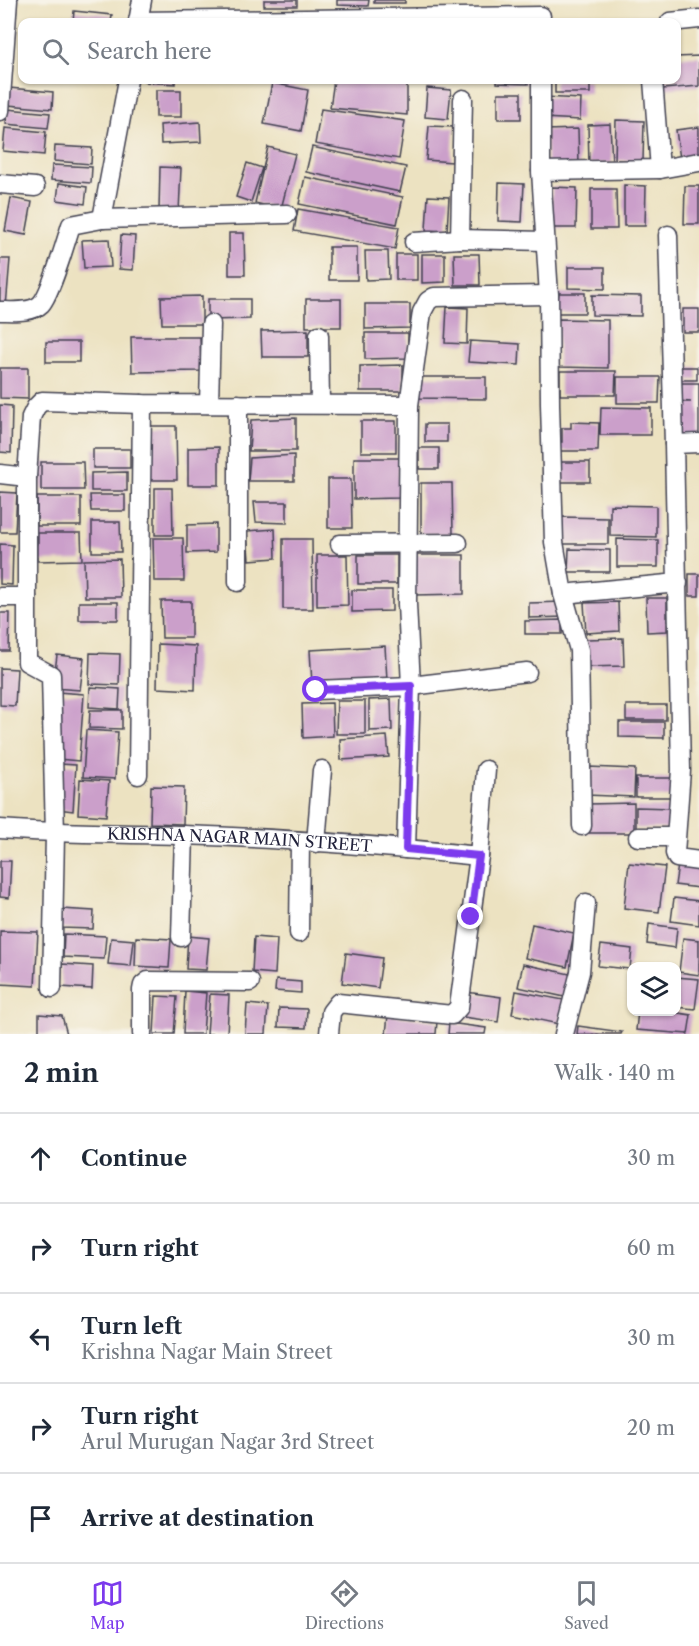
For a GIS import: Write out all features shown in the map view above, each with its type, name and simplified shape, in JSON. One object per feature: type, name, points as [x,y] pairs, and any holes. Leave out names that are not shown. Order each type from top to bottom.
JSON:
[{"type":"street","points":[[0,111],[8,0]]},
{"type":"street","points":[[139,18],[142,0]]},
{"type":"street","points":[[318,18],[542,13]]},
{"type":"street","points":[[681,21],[699,20]]},
{"type":"street","points":[[102,219],[127,84]]},
{"type":"street","points":[[541,84],[541,171],[549,295],[554,542],[563,594],[579,650],[582,826]]},
{"type":"street","points":[[653,84],[660,169]]},
{"type":"street","points":[[460,239],[463,99]]},
{"type":"street","points":[[541,171],[660,169],[699,162]]},
{"type":"street","points":[[0,184],[35,187]]},
{"type":"street","points":[[0,311],[26,310],[40,305],[48,291],[71,225],[102,219],[287,214]]},
{"type":"street","points":[[668,235],[681,771],[675,853],[677,858],[699,861]]},
{"type":"street","points":[[414,242],[460,239],[545,241]]},
{"type":"street","points":[[406,849],[411,686],[407,604],[410,543],[409,405],[422,312],[434,297],[549,295]]},
{"type":"street","points":[[209,404],[211,324]]},
{"type":"street","points":[[319,334],[320,403]]},
{"type":"street","points":[[52,988],[55,834],[51,675],[27,662],[27,477],[31,417],[36,407],[42,401],[142,404],[409,405]]},
{"type":"street","points":[[138,775],[142,404]]},
{"type":"street","points":[[238,404],[238,582]]},
{"type":"street","points":[[674,444],[699,443]]},
{"type":"street","points":[[0,474],[27,477]]},
{"type":"street","points":[[340,544],[458,543]]},
{"type":"street","points":[[563,594],[678,583]]},
{"type":"street","points":[[0,597],[27,597]]},
{"type":"street","points":[[316,690],[411,686],[527,672]]},
{"type":"street","points":[[299,933],[308,843],[322,770]]},
{"type":"street","points":[[329,1034],[331,1012],[338,1003],[452,1015],[459,1007],[479,856],[486,770]]},
{"type":"street","name":"KRISHNA NAGAR MAIN STREET","points":[[0,829],[55,834],[184,835],[479,856]]},
{"type":"street","points":[[181,937],[184,835]]},
{"type":"street","points":[[638,837],[675,837]]},
{"type":"street","points":[[564,1034],[580,972],[586,903]]},
{"type":"street","points":[[142,1034],[142,990],[143,985],[148,981],[250,982]]},
{"type":"building","points":[[264,0],[297,0],[297,6],[264,6]]},
{"type":"building","points":[[337,0],[369,0],[368,6],[337,5]]},
{"type":"building","points":[[374,0],[405,0],[405,3],[374,3]]},
{"type":"building","points":[[74,11],[112,15],[112,18],[73,18]]},
{"type":"building","points":[[699,56],[699,86],[663,89],[662,84],[681,84],[681,57]]},
{"type":"building","points":[[272,84],[308,90],[301,131],[264,124]]},
{"type":"building","points":[[333,84],[407,84],[407,115],[330,108]]},
{"type":"building","points":[[555,84],[590,84],[590,93],[555,93]]},
{"type":"building","points":[[9,88],[53,92],[52,109],[8,105]]},
{"type":"building","points":[[427,88],[451,90],[448,119],[425,117]]},
{"type":"building","points":[[156,90],[181,90],[181,117],[156,117]]},
{"type":"building","points":[[498,93],[521,93],[521,119],[498,119]]},
{"type":"building","points":[[544,97],[581,99],[580,120],[543,118]]},
{"type":"building","points":[[7,109],[50,113],[48,128],[6,124]]},
{"type":"building","points":[[321,109],[405,121],[399,159],[315,144]]},
{"type":"building","points":[[616,120],[644,121],[643,161],[615,160]]},
{"type":"building","points":[[200,122],[201,142],[161,144],[160,125]]},
{"type":"building","points":[[610,124],[612,163],[589,164],[588,125]]},
{"type":"building","points":[[429,126],[454,127],[452,162],[426,160]]},
{"type":"building","points":[[699,127],[699,156],[680,159],[676,130]]},
{"type":"building","points":[[5,128],[46,132],[44,155],[3,151]]},
{"type":"building","points":[[578,129],[579,165],[547,166],[546,130]]},
{"type":"building","points":[[55,146],[92,148],[91,164],[54,161]]},
{"type":"building","points":[[268,147],[295,154],[281,209],[255,203]]},
{"type":"building","points":[[312,147],[406,167],[400,192],[306,172]]},
{"type":"building","points":[[247,163],[262,168],[251,202],[236,197]]},
{"type":"building","points":[[52,165],[92,167],[91,183],[51,180]]},
{"type":"building","points":[[160,167],[181,168],[179,212],[159,211]]},
{"type":"building","points":[[305,177],[403,197],[397,224],[299,204]]},
{"type":"building","points":[[59,183],[87,187],[85,204],[57,200]]},
{"type":"building","points":[[499,183],[524,184],[522,222],[498,221]]},
{"type":"building","points":[[624,185],[646,186],[645,226],[624,226]]},
{"type":"building","points":[[685,186],[699,186],[699,224],[684,224]]},
{"type":"building","points":[[552,187],[577,188],[576,228],[551,228]]},
{"type":"building","points":[[591,189],[616,189],[617,229],[591,229]]},
{"type":"building","points":[[428,196],[449,197],[447,231],[426,230]]},
{"type":"building","points":[[11,198],[32,202],[26,235],[5,231]]},
{"type":"building","points":[[298,209],[399,227],[395,249],[294,231]]},
{"type":"building","points":[[229,233],[244,233],[245,275],[229,275]]},
{"type":"building","points":[[121,235],[135,236],[133,270],[119,269]]},
{"type":"building","points":[[109,239],[111,267],[84,268],[82,240]]},
{"type":"building","points":[[329,247],[357,247],[357,280],[329,280]]},
{"type":"building","points":[[365,251],[388,251],[389,279],[366,280]]},
{"type":"building","points":[[396,254],[417,254],[417,280],[396,280]]},
{"type":"building","points":[[422,254],[445,254],[445,282],[422,283]]},
{"type":"building","points":[[454,254],[479,254],[480,285],[455,285]]},
{"type":"building","points":[[0,259],[10,259],[6,307],[0,307]]},
{"type":"building","points":[[568,267],[605,267],[605,289],[568,288]]},
{"type":"building","points":[[556,293],[585,293],[585,313],[556,313]]},
{"type":"building","points":[[592,295],[641,296],[641,316],[592,315]]},
{"type":"building","points":[[202,296],[202,324],[162,324],[161,297]]},
{"type":"building","points":[[208,299],[250,299],[250,319],[208,320]]},
{"type":"building","points":[[306,299],[341,299],[341,327],[306,327]]},
{"type":"building","points":[[365,304],[410,304],[410,328],[365,329]]},
{"type":"building","points":[[447,307],[468,308],[467,344],[445,343]]},
{"type":"building","points":[[683,309],[699,309],[699,332],[683,332]]},
{"type":"building","points":[[558,319],[608,320],[608,368],[558,367]]},
{"type":"building","points":[[308,330],[308,357],[262,357],[261,331]]},
{"type":"building","points":[[365,333],[408,333],[408,358],[365,359]]},
{"type":"building","points":[[131,337],[200,337],[201,371],[132,372]]},
{"type":"building","points":[[470,341],[520,344],[519,365],[468,362]]},
{"type":"building","points":[[46,342],[79,342],[79,362],[46,362]]},
{"type":"building","points":[[403,365],[403,391],[360,391],[360,366]]},
{"type":"building","points":[[677,367],[697,367],[697,380],[677,380]]},
{"type":"building","points":[[0,368],[28,368],[28,399],[0,398]]},
{"type":"building","points":[[560,371],[616,371],[615,395],[560,395]]},
{"type":"building","points":[[416,377],[486,377],[486,399],[415,398]]},
{"type":"building","points":[[617,377],[660,377],[659,403],[617,403]]},
{"type":"building","points":[[678,383],[699,383],[699,436],[678,436],[678,402],[691,402],[678,401]]},
{"type":"building","points":[[0,405],[12,406],[11,453],[0,452]]},
{"type":"building","points":[[601,407],[651,408],[651,435],[600,435]]},
{"type":"building","points":[[296,418],[296,451],[249,451],[251,420]]},
{"type":"building","points":[[361,421],[396,421],[396,452],[361,452]]},
{"type":"building","points":[[571,422],[599,423],[598,451],[558,451],[558,442],[562,442],[562,428],[571,428]]},
{"type":"building","points":[[425,424],[447,424],[447,442],[425,442]]},
{"type":"building","points":[[145,426],[176,426],[177,480],[146,480]]},
{"type":"building","points":[[219,447],[219,485],[188,485],[188,448]]},
{"type":"building","points":[[419,448],[439,448],[439,469],[419,469]]},
{"type":"building","points":[[93,449],[130,449],[130,468],[93,468]]},
{"type":"building","points":[[294,455],[294,481],[248,481],[250,458]]},
{"type":"building","points":[[354,458],[399,458],[399,498],[354,499]]},
{"type":"building","points":[[41,462],[83,462],[84,490],[41,490]]},
{"type":"building","points":[[555,462],[590,462],[590,482],[555,482]]},
{"type":"building","points":[[127,472],[127,491],[91,491],[91,473]]},
{"type":"building","points":[[328,479],[351,479],[352,528],[328,528]]},
{"type":"building","points":[[421,483],[452,483],[453,534],[421,534]]},
{"type":"building","points":[[155,488],[172,488],[173,535],[155,535]]},
{"type":"building","points":[[0,492],[17,493],[15,532],[0,532]]},
{"type":"building","points":[[90,495],[125,495],[125,511],[91,511]]},
{"type":"building","points":[[37,497],[81,497],[81,526],[37,526]]},
{"type":"building","points":[[254,502],[287,502],[287,523],[256,522]]},
{"type":"building","points":[[610,505],[656,506],[656,537],[610,536]]},
{"type":"building","points":[[560,517],[608,518],[608,544],[560,544]]},
{"type":"building","points":[[92,522],[120,522],[121,552],[92,552]]},
{"type":"building","points":[[216,524],[216,552],[187,553],[187,525]]},
{"type":"building","points":[[275,529],[276,558],[249,560],[247,531]]},
{"type":"building","points":[[38,533],[81,533],[82,560],[38,561]]},
{"type":"building","points":[[153,538],[183,538],[184,581],[154,581]]},
{"type":"building","points":[[283,539],[312,539],[313,609],[283,609]]},
{"type":"building","points":[[617,539],[658,540],[658,567],[617,567]]},
{"type":"building","points":[[0,544],[13,545],[12,585],[0,584]]},
{"type":"building","points":[[569,549],[610,550],[610,572],[568,572]]},
{"type":"building","points":[[317,555],[347,555],[348,605],[317,606]]},
{"type":"building","points":[[358,555],[397,555],[397,584],[358,584]]},
{"type":"building","points":[[414,555],[464,555],[464,594],[414,595]]},
{"type":"building","points":[[120,559],[121,597],[85,597],[84,560]]},
{"type":"building","points":[[689,574],[699,574],[699,596],[689,596]]},
{"type":"building","points":[[352,590],[392,590],[392,611],[352,612]]},
{"type":"building","points":[[646,598],[667,598],[667,631],[647,632]]},
{"type":"building","points":[[161,601],[191,601],[191,638],[162,638]]},
{"type":"building","points":[[79,602],[118,602],[118,620],[79,620]]},
{"type":"building","points":[[564,602],[565,617],[529,618],[529,603]]},
{"type":"building","points":[[618,602],[619,631],[586,633],[584,603]]},
{"type":"building","points":[[0,613],[10,613],[9,651],[0,651]]},
{"type":"building","points":[[562,620],[562,634],[525,634],[525,621]]},
{"type":"building","points":[[623,638],[624,666],[587,667],[586,639]]},
{"type":"building","points":[[158,644],[196,646],[195,690],[157,688]]},
{"type":"building","points":[[385,646],[387,680],[312,684],[310,650]]},
{"type":"building","points":[[90,653],[120,654],[119,685],[89,684]]},
{"type":"building","points":[[57,655],[84,658],[80,690],[53,688]]},
{"type":"building","points":[[0,668],[17,669],[15,706],[0,705]]},
{"type":"building","points":[[90,687],[120,689],[119,709],[89,707]]},
{"type":"building","points":[[57,692],[84,694],[79,761],[58,759]]},
{"type":"building","points":[[391,699],[392,730],[369,731],[369,700]]},
{"type":"building","points":[[337,701],[365,701],[365,734],[336,734]]},
{"type":"building","points":[[332,703],[333,736],[303,738],[302,704]]},
{"type":"building","points":[[626,705],[666,705],[666,720],[626,720]]},
{"type":"building","points":[[90,710],[122,710],[122,729],[89,728]]},
{"type":"building","points":[[619,722],[664,722],[664,738],[619,737]]},
{"type":"building","points":[[86,730],[118,732],[115,779],[83,777]]},
{"type":"building","points":[[387,736],[389,757],[341,760],[340,739]]},
{"type":"building","points":[[60,764],[76,765],[73,811],[58,809]]},
{"type":"building","points":[[589,767],[635,769],[634,797],[587,795]]},
{"type":"building","points":[[636,778],[675,778],[675,797],[636,797]]},
{"type":"building","points":[[80,779],[109,781],[106,816],[78,814]]},
{"type":"building","points":[[151,786],[184,787],[183,824],[150,823]]},
{"type":"building","points":[[634,803],[634,833],[588,833],[588,804]]},
{"type":"building","points":[[636,807],[672,808],[672,829],[636,828]]},
{"type":"building","points":[[0,861],[11,861],[9,898],[0,897]]},
{"type":"building","points":[[629,863],[665,867],[659,912],[624,908]]},
{"type":"building","points":[[678,865],[699,867],[699,888],[675,885]]},
{"type":"building","points":[[674,898],[699,901],[699,925],[671,921]]},
{"type":"building","points":[[61,909],[94,911],[93,929],[60,928]]},
{"type":"building","points":[[532,924],[574,933],[567,967],[525,958]]},
{"type":"building","points":[[649,924],[677,928],[675,948],[647,944]]},
{"type":"building","points":[[0,931],[38,932],[35,986],[0,984]]},
{"type":"building","points":[[64,934],[106,936],[104,959],[63,957]]},
{"type":"building","points":[[188,936],[209,938],[206,970],[186,969]]},
{"type":"building","points":[[136,937],[171,939],[169,968],[135,966]]},
{"type":"building","points":[[254,937],[277,939],[275,974],[252,972]]},
{"type":"building","points":[[111,938],[134,940],[131,966],[108,964]]},
{"type":"building","points":[[683,938],[699,940],[699,975],[681,972]]},
{"type":"building","points":[[601,945],[632,949],[631,962],[627,962],[627,969],[598,966]]},
{"type":"building","points":[[346,953],[382,958],[378,988],[342,983]]},
{"type":"building","points":[[62,964],[93,966],[92,989],[61,987]]},
{"type":"building","points":[[523,964],[570,974],[565,997],[518,987]]},
{"type":"building","points":[[681,977],[699,979],[695,1009],[681,1008]]},
{"type":"building","points":[[276,980],[301,982],[301,993],[275,991]]},
{"type":"building","points":[[185,991],[206,993],[203,1034],[183,1034]]},
{"type":"building","points":[[516,991],[564,1000],[559,1024],[512,1014]]},
{"type":"building","points":[[466,992],[501,997],[498,1022],[463,1017]]},
{"type":"building","points":[[210,994],[229,995],[227,1034],[207,1034]]},
{"type":"building","points":[[156,996],[177,997],[174,1034],[154,1034]]},
{"type":"building","points":[[247,1004],[268,1006],[266,1034],[245,1034]]},
{"type":"building","points":[[279,1008],[307,1009],[306,1028],[278,1027]]},
{"type":"building","points":[[39,1014],[62,1016],[67,1034],[39,1034]]},
{"type":"building","points":[[388,1015],[437,1021],[436,1034],[386,1034]]},
{"type":"building","points":[[691,1015],[688,1034],[636,1030],[637,1016]]},
{"type":"building","points":[[449,1023],[486,1028],[485,1034],[448,1034]]},
{"type":"building","points":[[578,1026],[622,1032],[621,1034],[577,1034]]},
{"type":"route","points":[[316,690],[411,686],[406,849],[479,856],[471,917]]}]
